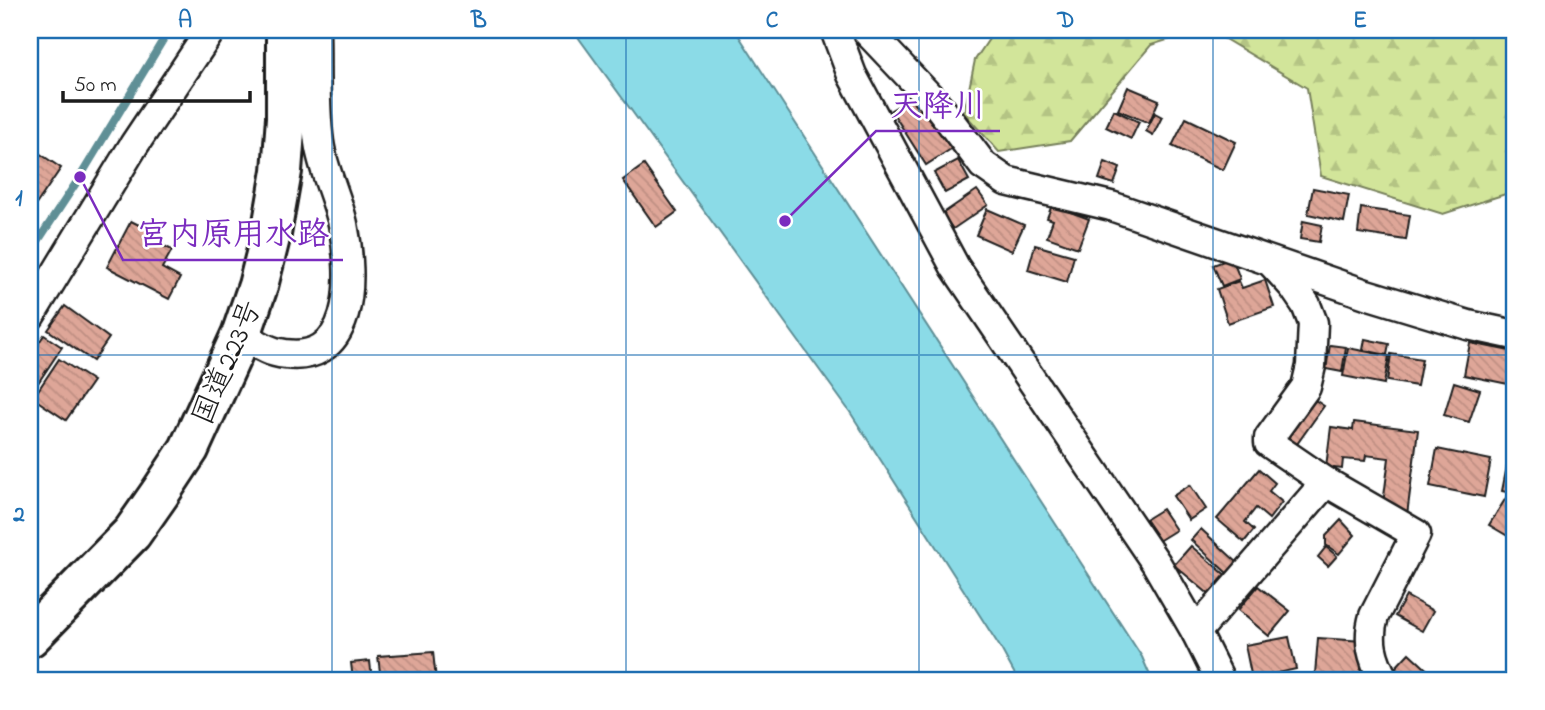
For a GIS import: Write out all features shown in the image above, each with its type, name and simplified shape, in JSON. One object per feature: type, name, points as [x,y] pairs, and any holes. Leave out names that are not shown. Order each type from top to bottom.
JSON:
[{"type":"highway","name":"国道223号","points":[[30,637],[132,533],[160,493],[188,449],[241,335],[258,286],[271,234],[282,171],[286,118],[286,30]]},
{"type":"street","points":[[30,316],[134,145],[211,30]]},
{"type":"street","points":[[241,335],[273,352],[300,355],[322,349],[336,335],[343,321],[347,302],[347,246],[342,221],[323,166],[318,139],[315,30]]},
{"type":"street","points":[[835,30],[852,75],[956,267],[1156,563],[1220,680]]},
{"type":"street","points":[[866,30],[940,108],[983,165],[1006,181],[1111,206],[1366,295],[1468,325],[1515,334]]},
{"type":"street","points":[[1268,259],[1293,286],[1306,305],[1313,323],[1311,366],[1306,387],[1276,427],[1269,443],[1326,482],[1416,534],[1374,616],[1371,628],[1372,654],[1384,680]]},
{"type":"street","points":[[1196,632],[1326,482]]},
{"type":"green space","points":[[995,30],[1082,30],[1102,36],[1107,30],[1515,30],[1515,191],[1443,214],[1321,176],[1307,88],[1223,38],[1180,36],[1151,45],[1070,141],[999,152],[964,113],[975,60]]},
{"type":"water","points":[[573,30],[735,30],[1142,657],[1152,680],[1018,680],[1000,647],[850,412]]},
{"type":"building","points":[[1128,87],[1159,100],[1149,123],[1118,110]]},
{"type":"building","points":[[917,95],[951,149],[926,165],[891,110]]},
{"type":"building","points":[[1114,110],[1139,122],[1131,139],[1106,127]]},
{"type":"building","points":[[1155,113],[1162,117],[1153,135],[1146,131]]},
{"type":"building","points":[[1186,118],[1236,142],[1223,170],[1172,146]]},
{"type":"building","points":[[30,147],[61,168],[31,212],[30,211]]},
{"type":"building","points":[[958,160],[969,180],[945,193],[934,173]]},
{"type":"building","points":[[1105,162],[1120,168],[1114,184],[1099,179]]},
{"type":"building","points":[[644,165],[677,212],[656,227],[623,180]]},
{"type":"building","points":[[1313,188],[1349,195],[1344,222],[1308,214]]},
{"type":"building","points":[[977,190],[988,205],[953,229],[942,214]]},
{"type":"building","points":[[1052,205],[1089,219],[1078,248],[1047,237],[1053,220],[1047,218]]},
{"type":"building","points":[[1361,208],[1410,215],[1406,240],[1358,233]]},
{"type":"building","points":[[987,209],[1024,225],[1012,251],[976,235]]},
{"type":"building","points":[[131,221],[161,236],[158,243],[172,250],[162,268],[180,278],[169,299],[107,267]]},
{"type":"building","points":[[1303,221],[1322,225],[1319,242],[1300,239]]},
{"type":"building","points":[[1035,245],[1074,256],[1067,282],[1028,270]]},
{"type":"building","points":[[1232,258],[1240,279],[1222,286],[1213,265]]},
{"type":"building","points":[[1265,280],[1274,307],[1228,323],[1217,289],[1239,281],[1242,288]]},
{"type":"building","points":[[65,306],[109,338],[93,361],[48,330]]},
{"type":"building","points":[[44,335],[62,347],[30,395],[30,356]]},
{"type":"building","points":[[1365,339],[1389,344],[1387,355],[1363,350]]},
{"type":"building","points":[[1470,343],[1515,352],[1513,385],[1464,375]]},
{"type":"building","points":[[1330,345],[1346,347],[1342,372],[1326,369]]},
{"type":"building","points":[[1348,348],[1389,356],[1384,384],[1343,376]]},
{"type":"building","points":[[1391,354],[1422,359],[1417,386],[1387,381]]},
{"type":"building","points":[[59,359],[93,381],[66,420],[33,398]]},
{"type":"building","points":[[1454,382],[1480,390],[1469,422],[1444,415]]},
{"type":"building","points":[[1309,396],[1324,406],[1292,451],[1278,441]]},
{"type":"building","points":[[1354,422],[1418,430],[1407,515],[1382,512],[1389,458],[1366,455],[1365,461],[1343,459],[1342,469],[1326,467],[1331,427],[1353,430]]},
{"type":"building","points":[[1437,449],[1491,460],[1484,497],[1430,486]]},
{"type":"building","points":[[1507,466],[1515,467],[1515,494],[1502,491]]},
{"type":"building","points":[[1259,469],[1275,483],[1269,491],[1282,502],[1269,519],[1256,508],[1245,522],[1254,530],[1244,542],[1217,519]]},
{"type":"building","points":[[1190,485],[1206,509],[1189,520],[1173,496]]},
{"type":"building","points":[[1506,498],[1515,504],[1513,539],[1489,525]]},
{"type":"building","points":[[1162,509],[1176,530],[1155,543],[1141,522]]},
{"type":"building","points":[[1341,520],[1355,535],[1339,554],[1326,545],[1326,536]]},
{"type":"building","points":[[1201,529],[1238,563],[1228,574],[1191,540]]},
{"type":"building","points":[[1191,546],[1228,577],[1211,596],[1174,565]]},
{"type":"building","points":[[1326,547],[1337,556],[1328,566],[1318,557]]},
{"type":"building","points":[[1258,586],[1290,611],[1269,636],[1238,610]]},
{"type":"building","points":[[1406,596],[1433,611],[1422,631],[1395,616]]},
{"type":"building","points":[[1289,637],[1296,669],[1252,679],[1245,645]]},
{"type":"building","points":[[1318,638],[1363,641],[1360,678],[1315,674]]},
{"type":"building","points":[[433,652],[436,680],[381,680],[378,656]]},
{"type":"building","points":[[1409,653],[1434,676],[1429,680],[1409,680],[1395,668]]},
{"type":"building","points":[[370,661],[372,680],[353,680],[351,663]]},
{"type":"waterway","points":[[30,253],[80,177],[169,30]]},
{"type":"place","name":"宮内原用水路","points":[[80,177]]},
{"type":"place","name":"天降川","points":[[785,221]]}]
